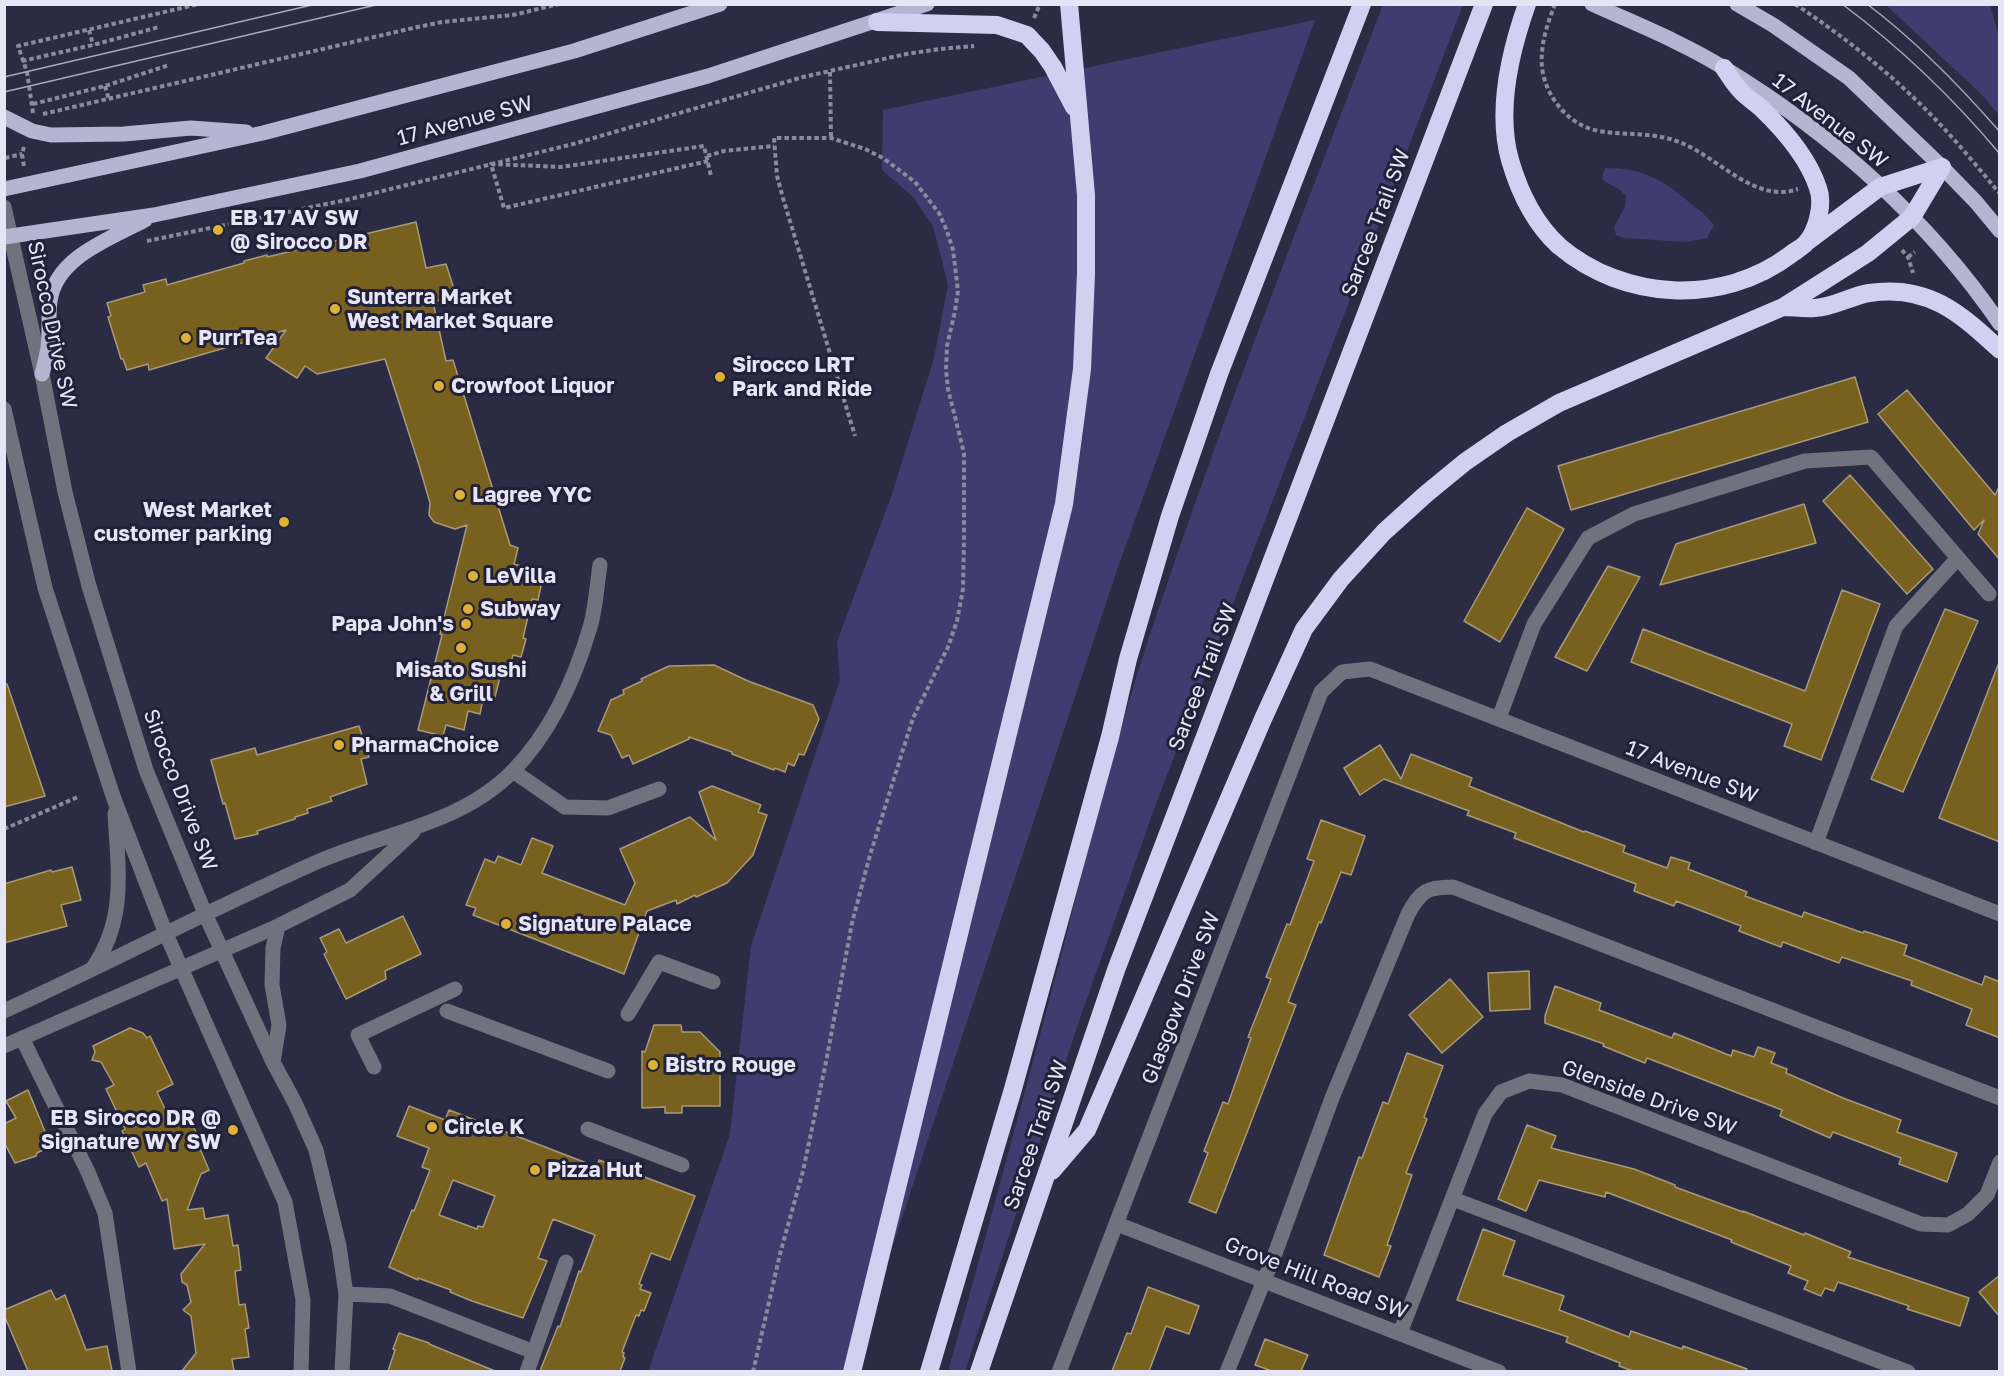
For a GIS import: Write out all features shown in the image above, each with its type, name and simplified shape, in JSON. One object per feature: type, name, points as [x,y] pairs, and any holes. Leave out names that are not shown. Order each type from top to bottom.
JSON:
[{"type":"highway","points":[[852,1371],[1064,504],[1082,369],[1086,195],[1069,4]]},
{"type":"highway","name":"Sarcee Trail SW","points":[[929,1371],[1013,1089],[1110,736],[1128,659],[1170,516],[1219,375],[1362,4]]},
{"type":"highway","name":"Sarcee Trail SW","points":[[979,1371],[1116,970],[1484,4]]},
{"type":"highway","points":[[1527,4],[1515,42],[1508,80],[1505,134],[1510,159],[1520,189],[1534,215],[1559,245],[1588,265],[1615,278],[1639,286],[1688,291],[1724,286],[1756,276],[1782,261],[1880,187],[1942,167]]},
{"type":"highway","points":[[877,22],[997,25],[1027,36],[1042,51],[1053,68],[1078,115]]},
{"type":"highway","points":[[1724,68],[1739,90],[1767,115],[1796,147],[1818,188],[1819,215],[1806,242]]},
{"type":"highway","points":[[1045,1180],[1087,1130],[1299,639],[1341,579],[1384,532],[1426,494],[1464,462],[1507,433],[1559,403],[1783,307],[1868,253],[1912,217],[1942,167]]},
{"type":"highway","points":[[1783,307],[1817,309],[1867,293],[1910,293],[1936,301],[1966,318],[2000,350]]},
{"type":"main road","name":"17 Avenue SW","points":[[4,189],[264,133],[574,51],[720,4]]},
{"type":"main road","name":"17 Avenue SW","points":[[8,236],[154,215],[360,171],[708,76],[927,4]]},
{"type":"main road","name":"17 Avenue SW","points":[[1592,4],[1688,48],[1724,68],[1796,117],[1855,162],[1912,217],[1981,296],[2000,324]]},
{"type":"main road","name":"17 Avenue SW","points":[[1737,4],[1773,25],[1849,78],[1942,167],[2000,231]]},
{"type":"main road","points":[[4,117],[32,131],[51,135],[124,134],[191,128],[264,133]]},
{"type":"main road","points":[[42,374],[48,348],[52,288],[64,269],[86,251],[154,215]]},
{"type":"street","name":"Sirocco Drive SW","points":[[4,207],[8,236],[42,374],[65,492],[93,597],[146,770],[206,916],[316,1150],[339,1246],[346,1294],[342,1371]]},
{"type":"street","points":[[4,409],[45,588],[114,799],[166,934],[285,1202],[303,1300],[301,1371]]},
{"type":"street","points":[[1499,718],[1534,624],[1588,538],[1635,514],[1805,461],[1871,457],[1989,594]]},
{"type":"street","points":[[1816,843],[1896,626],[1957,559]]},
{"type":"street","points":[[4,1011],[319,861],[418,828],[482,798],[513,771],[545,731],[574,673],[591,622],[600,565]]},
{"type":"street","name":"17 Avenue SW","points":[[1370,669],[2000,914]]},
{"type":"street","name":"Glasgow Drive SW","points":[[1059,1371],[1321,692],[1342,672],[1370,669]]},
{"type":"street","points":[[513,771],[565,807],[608,808],[659,789]]},
{"type":"street","points":[[92,969],[108,942],[117,912],[118,867],[114,799]]},
{"type":"street","points":[[4,1046],[278,926],[350,890],[418,828]]},
{"type":"street","points":[[1227,1371],[1265,1279],[1332,1098],[1408,914],[1417,897],[1434,887],[1453,887],[2000,1098]]},
{"type":"street","points":[[273,1062],[279,1025],[272,985],[273,948],[278,926]]},
{"type":"street","points":[[628,1014],[660,962],[713,982]]},
{"type":"street","points":[[374,1067],[358,1035],[455,989]]},
{"type":"street","points":[[447,1011],[608,1071]]},
{"type":"street","points":[[22,1038],[88,1172],[105,1213],[129,1371]]},
{"type":"street","name":"Glenside Drive SW","points":[[1400,1333],[1485,1114],[1501,1092],[1529,1081],[1562,1084],[1921,1224],[1948,1225],[1968,1214],[1987,1195],[2000,1162]]},
{"type":"street","points":[[588,1129],[682,1165]]},
{"type":"street","points":[[1453,1199],[1908,1371]]},
{"type":"street","name":"Grove Hill Road SW","points":[[1117,1224],[1265,1279],[1499,1371]]},
{"type":"street","points":[[527,1371],[566,1262]]},
{"type":"street","points":[[346,1294],[390,1296],[534,1352]]},
{"type":"path","points":[[199,4],[18,46],[27,72],[34,116],[413,27],[513,15],[559,4]]},
{"type":"path","points":[[1555,4],[1547,26],[1542,54],[1542,70],[1557,104],[1570,118],[1598,131],[1664,136],[1678,141],[1698,150],[1758,189],[1786,193],[1798,189]]},
{"type":"path","points":[[1795,4],[1859,50],[1899,85],[1937,121],[2000,195]]},
{"type":"path","points":[[22,61],[159,27]]},
{"type":"path","points":[[89,30],[93,45]]},
{"type":"path","points":[[145,242],[346,200],[573,144],[803,76],[906,54],[978,46]]},
{"type":"path","points":[[33,104],[105,86],[169,65]]},
{"type":"path","points":[[830,72],[831,138]]},
{"type":"path","points":[[105,86],[109,100]]},
{"type":"path","points":[[753,1371],[802,1171],[826,1062],[852,923],[870,855],[913,718],[948,647],[961,604],[964,540],[964,453],[948,389],[946,370],[949,332],[958,291],[954,250],[939,213],[915,182],[891,163],[865,149],[831,138],[774,138],[777,176],[855,436]]},
{"type":"path","points":[[491,164],[561,167],[704,146],[711,176]]},
{"type":"path","points":[[707,156],[724,151],[774,146]]},
{"type":"path","points":[[5,158],[22,154],[24,166]]},
{"type":"path","points":[[491,164],[504,208],[708,161]]},
{"type":"path","points":[[1913,273],[1908,257],[1915,252]]},
{"type":"path","points":[[4,830],[78,797]]},
{"type":"shaded area","points":[[1383,5],[1463,5],[1156,804],[1079,1021],[965,1371],[948,1372],[1137,675],[1194,506]]},
{"type":"shaded area","points":[[1886,5],[1990,5],[1999,37],[1999,115],[1980,93]]},
{"type":"shaded area","points":[[1315,20],[1118,567],[851,1371],[648,1372],[730,1134],[751,946],[840,680],[837,642],[892,494],[934,358],[948,285],[933,226],[913,197],[882,170],[883,110]]},
{"type":"shaded area","points":[[1606,168],[1642,173],[1671,188],[1703,213],[1714,225],[1707,238],[1686,242],[1624,238],[1616,235],[1614,227],[1625,207],[1626,196],[1619,189],[1602,180]]},
{"type":"building","points":[[416,222],[426,268],[446,264],[456,295],[433,302],[446,361],[453,360],[510,545],[518,548],[514,564],[524,567],[521,576],[542,581],[538,600],[532,599],[521,657],[513,655],[507,678],[500,677],[495,697],[484,694],[480,714],[468,711],[464,730],[446,725],[443,736],[418,730],[467,525],[455,529],[434,522],[429,515],[430,503],[385,359],[317,374],[305,366],[297,378],[266,358],[286,330],[149,370],[148,364],[127,370],[121,359],[108,317],[111,316],[107,303],[145,292],[143,285],[166,279],[167,285],[267,255],[267,257]]},
{"type":"building","points":[[1855,377],[1868,422],[1571,510],[1558,466]]},
{"type":"building","points":[[1907,390],[1995,495],[2000,485],[2000,560],[1978,534],[1984,520],[1974,530],[1878,414]]},
{"type":"building","points":[[1850,475],[1933,569],[1907,594],[1823,501]]},
{"type":"building","points":[[1804,504],[1816,543],[1660,585],[1676,544]]},
{"type":"building","points":[[1527,508],[1564,529],[1500,642],[1464,621]]},
{"type":"building","points":[[1608,566],[1640,577],[1587,671],[1555,657]]},
{"type":"building","points":[[1842,590],[1880,604],[1821,760],[1784,746],[1792,724],[1631,662],[1643,629],[1805,691]]},
{"type":"building","points":[[1945,609],[1978,621],[1903,792],[1871,779]]},
{"type":"building","points":[[714,665],[748,681],[813,705],[819,719],[804,755],[799,754],[794,766],[788,763],[785,772],[775,768],[774,770],[689,737],[689,739],[633,764],[629,755],[622,758],[611,735],[598,731],[611,700],[624,694],[623,690],[642,681],[641,679],[669,666]]},
{"type":"building","points":[[1998,665],[2000,665],[2000,842],[1939,818]]},
{"type":"building","points":[[7,684],[45,796],[4,807],[4,685]]},
{"type":"building","points":[[359,726],[369,757],[361,759],[367,784],[330,797],[332,801],[307,809],[308,813],[295,817],[295,819],[257,831],[258,834],[235,839],[211,760],[255,748],[257,755]]},
{"type":"building","points":[[1380,745],[1401,779],[1411,754],[1472,778],[1469,786],[1625,846],[1623,852],[1667,868],[1671,857],[1690,863],[1688,869],[1747,892],[1745,896],[1802,917],[1804,912],[1863,933],[1864,931],[1907,945],[1904,955],[1982,985],[1985,976],[2000,982],[2000,1038],[1966,1025],[1972,1009],[1911,985],[1912,981],[1842,957],[1839,963],[1783,942],[1781,947],[1739,931],[1741,926],[1676,901],[1674,906],[1634,891],[1636,884],[1514,838],[1516,833],[1467,815],[1469,811],[1384,779],[1360,795],[1344,768]]},
{"type":"building","points":[[712,786],[761,805],[758,812],[767,815],[753,855],[727,883],[677,904],[676,900],[647,911],[624,974],[473,915],[476,908],[466,905],[485,859],[495,863],[498,856],[521,865],[532,838],[553,846],[542,873],[625,905],[635,883],[620,849],[690,817],[716,840],[699,792]]},
{"type":"building","points":[[1321,820],[1365,836],[1351,875],[1341,872],[1321,923],[1319,922],[1288,1002],[1296,1005],[1216,1213],[1189,1202],[1208,1153],[1204,1151],[1223,1102],[1228,1104],[1251,1038],[1248,1037],[1271,979],[1266,977],[1287,924],[1290,925],[1314,861],[1307,859]]},
{"type":"building","points":[[72,867],[81,900],[61,905],[67,926],[4,943],[4,884],[51,870],[52,872]]},
{"type":"building","points":[[403,916],[421,954],[385,971],[386,979],[346,999],[324,954],[327,952],[320,938],[339,929],[346,943]]},
{"type":"building","points":[[1529,971],[1530,1009],[1490,1011],[1488,973]]},
{"type":"building","points":[[1450,979],[1483,1017],[1442,1053],[1409,1015]]},
{"type":"building","points":[[1555,986],[1601,1003],[1599,1010],[1672,1038],[1674,1033],[1731,1056],[1733,1050],[1754,1057],[1758,1047],[1775,1053],[1771,1063],[1787,1069],[1786,1073],[1901,1120],[1897,1132],[1957,1153],[1947,1182],[1899,1164],[1901,1158],[1833,1132],[1830,1138],[1780,1116],[1782,1110],[1647,1058],[1645,1063],[1603,1046],[1604,1044],[1545,1023],[1545,1016]]},
{"type":"building","points":[[654,1025],[681,1025],[682,1032],[700,1032],[720,1052],[720,1106],[682,1106],[682,1113],[665,1113],[665,1107],[642,1108],[642,1051],[645,1052]]},
{"type":"building","points":[[130,1028],[143,1033],[147,1038],[150,1036],[173,1084],[157,1092],[172,1124],[188,1116],[199,1138],[196,1139],[209,1170],[201,1174],[187,1210],[203,1208],[205,1219],[228,1215],[233,1246],[238,1245],[241,1270],[235,1271],[239,1305],[245,1304],[249,1328],[245,1329],[249,1357],[232,1359],[234,1371],[182,1371],[196,1353],[191,1316],[183,1310],[191,1302],[187,1285],[182,1282],[181,1274],[205,1244],[174,1249],[167,1199],[162,1201],[146,1163],[139,1167],[122,1131],[125,1129],[106,1089],[114,1085],[101,1062],[92,1060],[95,1052],[93,1046]]},
{"type":"building","points":[[1407,1053],[1443,1066],[1424,1117],[1427,1119],[1406,1173],[1412,1175],[1387,1245],[1391,1246],[1379,1277],[1324,1255],[1359,1157],[1362,1158],[1383,1102],[1388,1104]]},
{"type":"building","points":[[28,1090],[51,1146],[37,1153],[36,1156],[15,1163],[4,1142],[4,1124],[16,1118],[6,1101]]},
{"type":"building","points":[[409,1106],[445,1120],[449,1110],[597,1167],[599,1160],[695,1196],[670,1260],[651,1253],[639,1284],[642,1285],[640,1289],[651,1293],[644,1311],[641,1310],[639,1316],[636,1315],[622,1352],[625,1358],[620,1371],[540,1371],[558,1326],[560,1327],[579,1271],[581,1272],[595,1235],[553,1219],[538,1258],[547,1261],[523,1318],[472,1301],[450,1292],[451,1290],[418,1278],[418,1280],[389,1267],[430,1170],[422,1167],[429,1148],[397,1136]],"holes":[[[453,1180],[495,1196],[483,1227],[478,1226],[477,1229],[439,1215]]]},
{"type":"building","points":[[1527,1125],[1556,1136],[1551,1148],[1634,1169],[1675,1185],[1675,1187],[1804,1235],[1805,1233],[1851,1252],[1848,1257],[1969,1298],[1960,1326],[1907,1309],[1909,1306],[1838,1282],[1834,1291],[1825,1288],[1821,1296],[1804,1289],[1808,1281],[1788,1273],[1791,1266],[1731,1242],[1732,1240],[1606,1192],[1605,1197],[1539,1180],[1526,1211],[1498,1199]]},
{"type":"building","points":[[1483,1229],[1515,1241],[1503,1275],[1564,1296],[1559,1310],[1629,1337],[1631,1331],[1682,1349],[1683,1346],[1747,1369],[1746,1371],[1633,1371],[1619,1366],[1620,1363],[1566,1342],[1568,1337],[1457,1300]]},
{"type":"building","points":[[2000,1275],[2000,1317],[1979,1292]]},
{"type":"building","points":[[1148,1287],[1199,1306],[1189,1334],[1166,1326],[1149,1371],[1112,1371],[1127,1333],[1131,1334]]},
{"type":"building","points":[[51,1290],[56,1300],[65,1295],[86,1350],[107,1346],[112,1371],[28,1371],[4,1315],[4,1310]]},
{"type":"building","points":[[399,1333],[429,1343],[495,1371],[388,1371]]},
{"type":"building","points":[[1265,1339],[1308,1355],[1301,1371],[1272,1371],[1255,1365]]},
{"type":"tram line","points":[[4,77],[316,4]]},
{"type":"tram line","points":[[4,92],[380,4]]},
{"type":"tram line","points":[[1842,4],[1926,74],[2000,154]]},
{"type":"tram line","points":[[1867,4],[1937,65],[2000,132]]},
{"type":"place","name":"EB 17 AV SW @ Sirocco DR","points":[[218,230]]},
{"type":"place","name":"Sunterra Market West Market Square","points":[[335,309]]},
{"type":"place","name":"PurrTea","points":[[186,338]]},
{"type":"place","name":"Sirocco LRT Park and Ride","points":[[720,377]]},
{"type":"place","name":"Crowfoot Liquor","points":[[439,386]]},
{"type":"place","name":"Lagree YYC","points":[[460,495]]},
{"type":"place","name":"West Market customer parking","points":[[284,522]]},
{"type":"place","name":"LeVilla","points":[[473,576]]},
{"type":"place","name":"Subway","points":[[468,609]]},
{"type":"place","name":"Papa John's","points":[[466,624]]},
{"type":"place","name":"Misato Sushi & Grill","points":[[461,648]]},
{"type":"place","name":"PharmaChoice","points":[[339,745]]},
{"type":"place","name":"Signature Palace","points":[[506,924]]},
{"type":"place","name":"Bistro Rouge","points":[[653,1065]]},
{"type":"place","name":"Circle K","points":[[432,1127]]},
{"type":"place","name":"EB Sirocco DR @ Signature WY SW","points":[[233,1130]]},
{"type":"place","name":"Pizza Hut","points":[[535,1170]]}]
